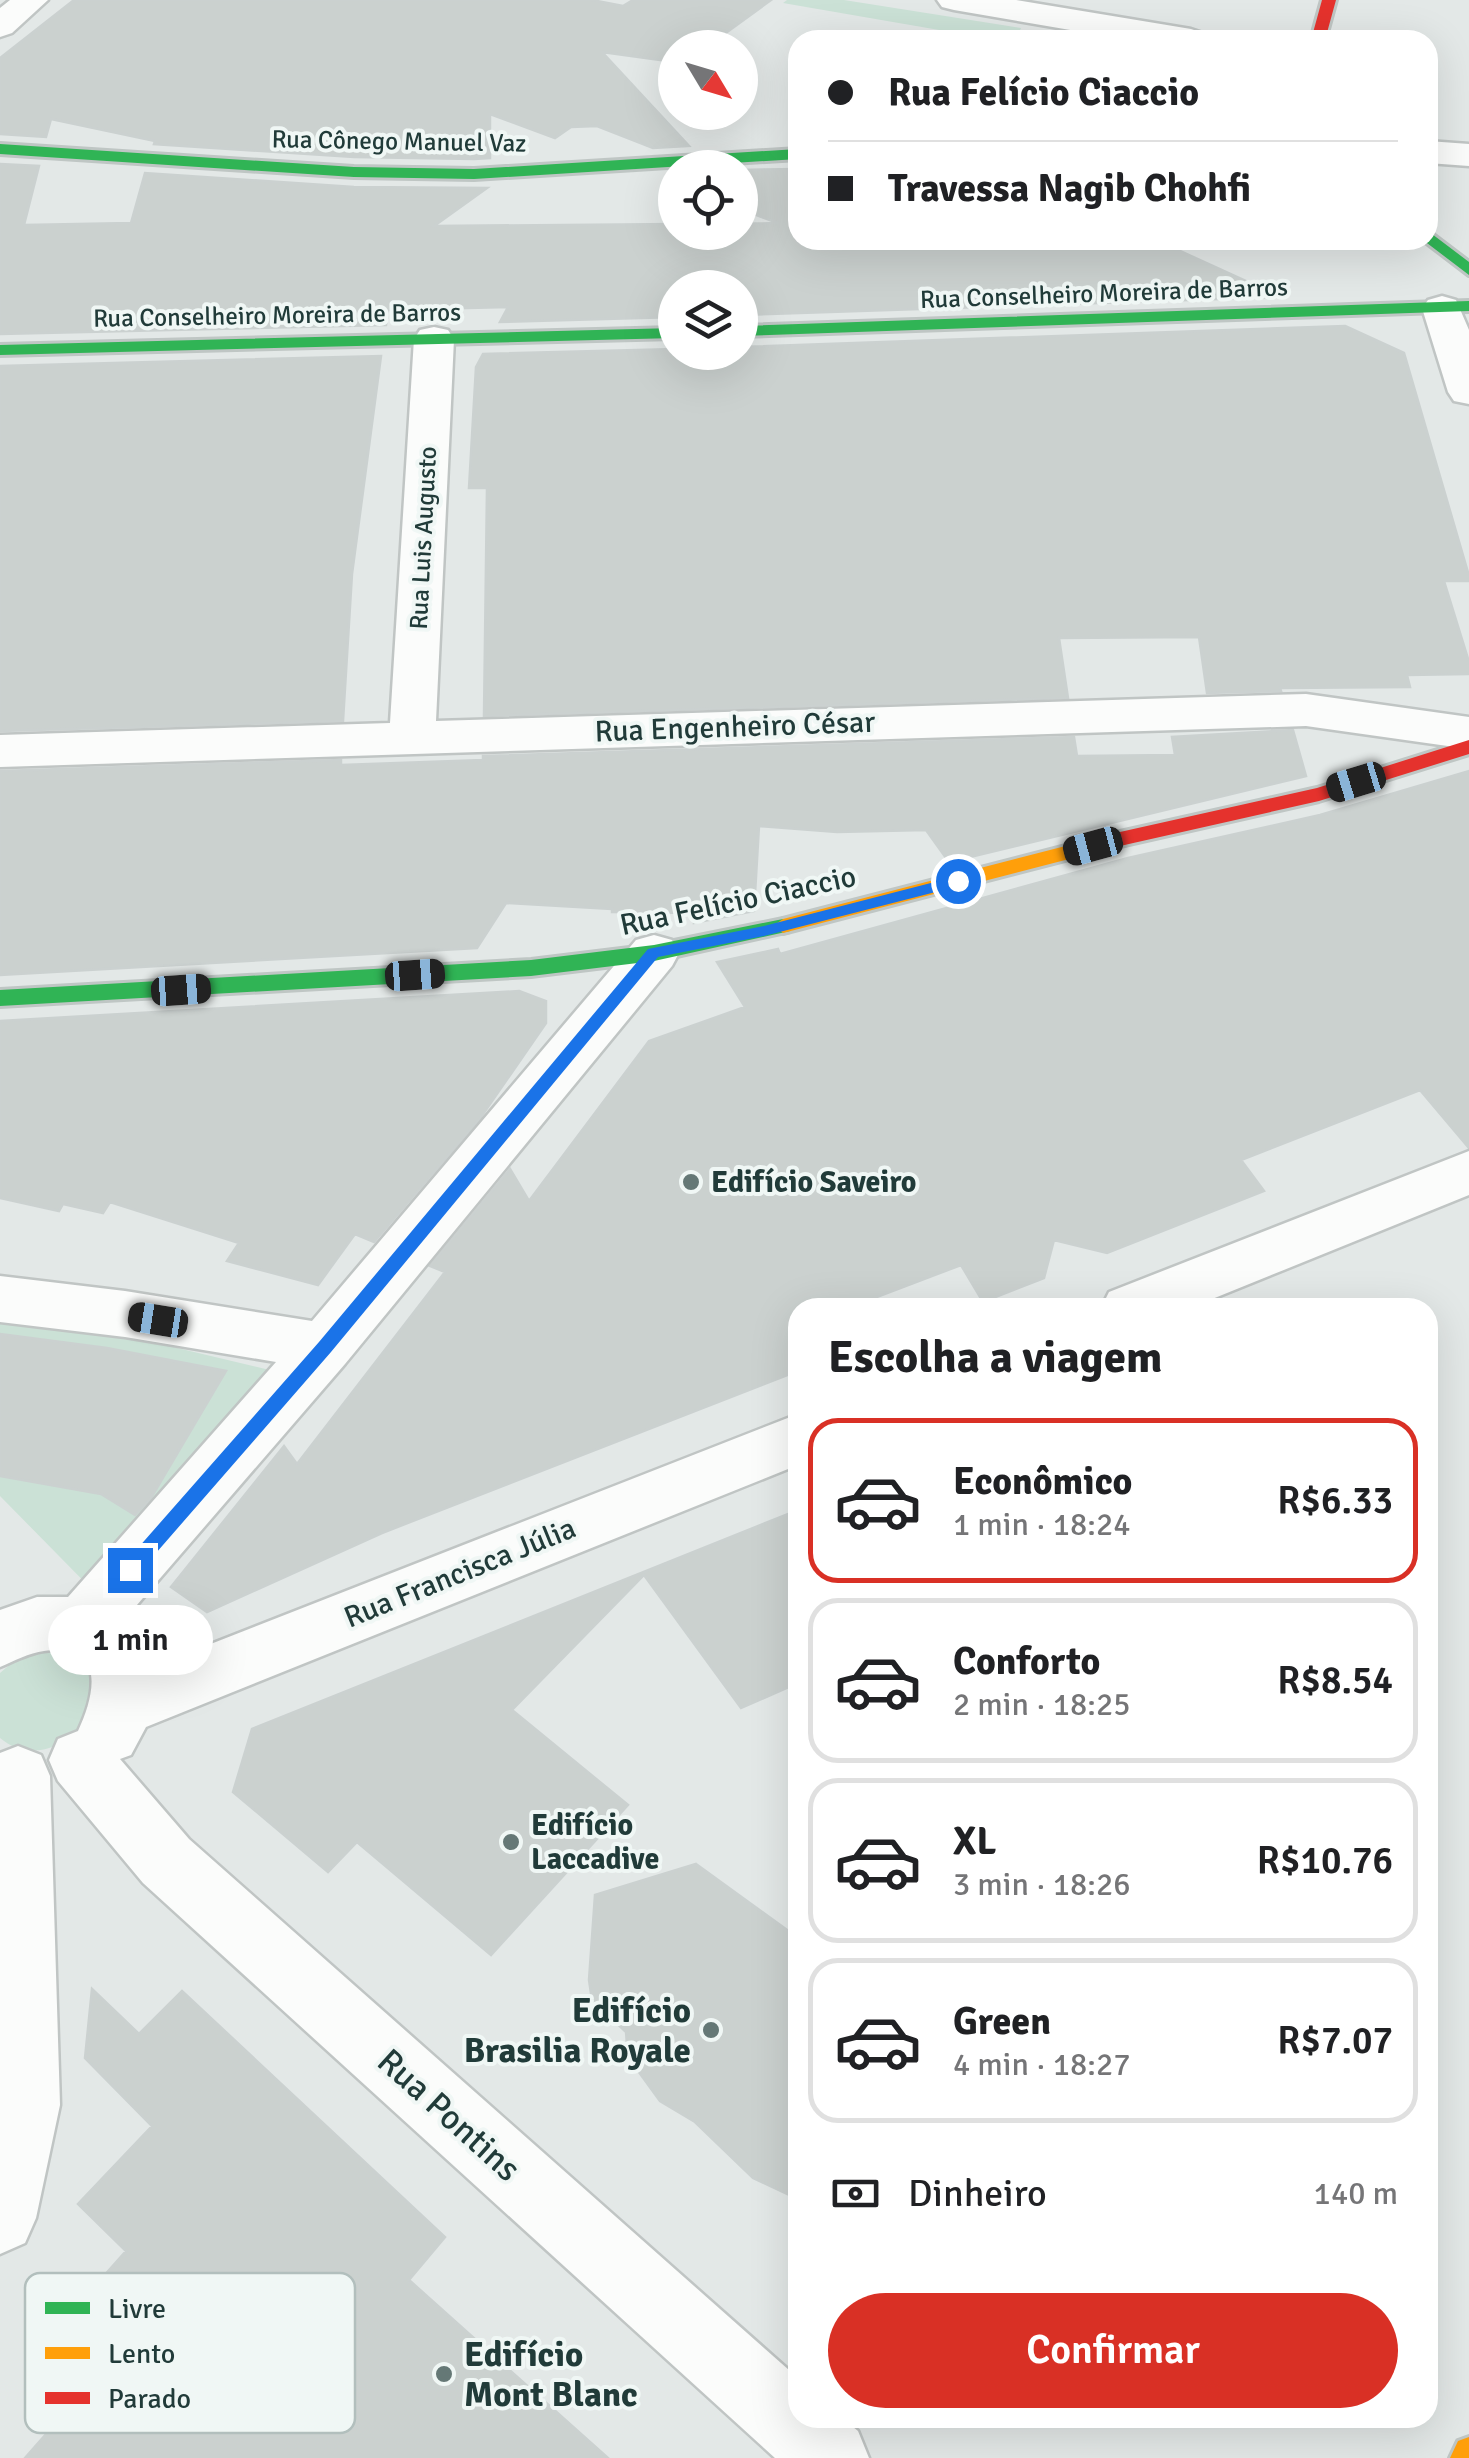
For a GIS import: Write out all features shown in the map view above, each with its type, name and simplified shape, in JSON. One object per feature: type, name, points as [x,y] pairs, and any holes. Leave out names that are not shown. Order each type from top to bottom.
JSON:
[{"type":"street","points":[[0,26],[30,0]]},
{"type":"street","points":[[954,0],[1032,6],[1096,30]]},
{"type":"street","points":[[1321,30],[1329,0]]},
{"type":"street","name":"Rua Cônego Manuel Vaz","points":[[0,149],[354,172],[474,174],[788,155]]},
{"type":"street","points":[[1438,153],[1469,155]]},
{"type":"street","points":[[1438,244],[1469,270]]},
{"type":"street","points":[[1455,307],[1469,392]]},
{"type":"street","name":"Rua Conselheiro Moreira de Barros","points":[[758,331],[1455,307]]},
{"type":"street","name":"Rua Conselheiro Moreira de Barros","points":[[0,350],[658,333]]},
{"type":"street","name":"Rua Luis Augusto","points":[[412,738],[434,339]]},
{"type":"street","name":"Rua Engenheiro César","points":[[0,752],[1306,710],[1469,732]]},
{"type":"street","name":"Rua Felício Ciaccio","points":[[0,998],[532,968],[654,953],[764,931],[1127,837],[1319,794],[1469,747]]},
{"type":"street","points":[[81,1626],[325,1347],[654,953]]},
{"type":"street","points":[[1153,1298],[1469,1172]]},
{"type":"street","points":[[0,1299],[125,1314],[325,1347]]},
{"type":"street","name":"Rua Francisca Júlia","points":[[124,1707],[788,1443]]},
{"type":"street","points":[[0,1639],[40,1624],[81,1626],[99,1634],[114,1648],[123,1666],[124,1707],[100,1746],[33,1770],[25,2105],[0,2218]]},
{"type":"street","name":"Rua Pontins","points":[[33,1770],[166,1861],[788,2419]]},
{"type":"street","name":"Rua Pontins","points":[[798,2428],[831,2458]]},
{"type":"green space","points":[[844,0],[1021,28],[939,30],[783,3]]},
{"type":"green space","points":[[0,1321],[131,1337],[295,1376],[117,1615],[0,1496]]},
{"type":"green space","points":[[50,1650],[79,1659],[93,1676],[94,1697],[86,1718],[70,1737],[48,1748],[24,1750],[0,1738],[0,1673],[14,1661]]},
{"type":"building","points":[[74,0],[592,0],[623,6],[633,0],[771,0],[730,30],[658,30],[658,60],[602,52],[658,113],[658,130],[674,130],[689,146],[653,148],[597,126],[571,127],[555,138],[490,114],[490,158],[474,159],[354,157],[154,144],[155,141],[51,119],[46,137],[0,134],[0,58]]},
{"type":"building","points":[[0,164],[39,166],[24,225],[131,223],[145,173],[354,187],[487,188],[434,226],[658,224],[658,250],[758,250],[758,224],[778,223],[758,216],[758,170],[788,169],[788,250],[1178,250],[1281,297],[758,314],[758,270],[658,270],[658,317],[500,322],[508,307],[388,310],[386,325],[0,334]]},
{"type":"building","points":[[1345,326],[1404,353],[1469,576],[1469,581],[1444,581],[1469,662],[1469,674],[1407,675],[1410,687],[1207,693],[1199,637],[1059,638],[1068,698],[484,716],[487,488],[469,488],[476,367],[483,354],[658,349],[658,370],[758,370],[758,346]]},
{"type":"building","points":[[381,356],[352,574],[343,721],[0,731],[0,366]]},
{"type":"building","points":[[1293,730],[1306,776],[949,862],[926,830],[837,832],[759,826],[754,911],[694,923],[695,913],[612,912],[506,903],[477,948],[0,975],[0,771],[341,760],[341,765],[483,760],[483,756],[1074,737],[1077,756],[1175,755],[1172,737]]},
{"type":"building","points":[[1469,771],[1469,1148],[1420,1090],[1241,1160],[1264,1191],[1107,1253],[1054,1240],[1044,1278],[993,1298],[981,1298],[961,1265],[874,1298],[788,1298],[788,1375],[382,1533],[207,1612],[171,1587],[284,1446],[297,1464],[445,1272],[430,1266],[510,1169],[529,1201],[649,1041],[745,1007],[717,962],[778,949],[780,954],[1128,858],[1320,815]]},
{"type":"building","points":[[519,991],[546,1001],[546,1023],[481,1117],[374,1242],[355,1234],[318,1285],[227,1261],[239,1243],[110,1202],[103,1213],[63,1204],[59,1211],[0,1198],[0,1021]]},
{"type":"building","points":[[0,1334],[107,1348],[226,1371],[151,1498],[135,1515],[101,1494],[0,1476]]},
{"type":"building","points":[[788,1514],[788,1687],[741,1708],[644,1575],[512,1710],[628,1805],[491,1955],[357,1842],[328,1872],[233,1792],[252,1729]]},
{"type":"building","name":"Edifício Brasilia Royale","points":[[696,1864],[788,1931],[788,2194],[753,2178],[695,2122],[660,2101],[628,2057],[626,2032],[592,2000],[589,1980],[595,1895]]},
{"type":"building","points":[[92,1989],[139,2034],[182,1991],[445,2237],[409,2280],[608,2458],[25,2458],[47,2433],[355,2433],[355,2273],[106,2273],[126,2251],[78,2204],[152,2126],[85,2058]]},
{"type":"traffic: fast","points":[[0,149],[354,172],[474,174],[788,155]]},
{"type":"traffic: fast","points":[[1438,244],[1469,270]]},
{"type":"traffic: fast","points":[[758,330],[1469,306]]},
{"type":"traffic: fast","points":[[0,350],[658,333]]},
{"type":"traffic: fast","points":[[0,998],[531,968],[654,953],[783,926]]},
{"type":"traffic: slow","points":[[783,926],[1120,839]]},
{"type":"traffic: slow","points":[[1465,2458],[1469,2452]]},
{"type":"traffic: jam","points":[[1321,30],[1329,0]]},
{"type":"traffic: jam","points":[[1120,839],[1319,794],[1469,747]]},
{"type":"place","name":"Edifício Saveiro","points":[[691,1182]]},
{"type":"place","name":"Edifício Laccadive","points":[[511,1842]]},
{"type":"place","name":"Edifício Brasilia Royale","points":[[711,2030]]},
{"type":"place","name":"Edifício Mont Blanc","points":[[444,2374]]},
{"type":"route","points":[[130,1570],[325,1347],[654,953],[764,931],[958,881]]}]
